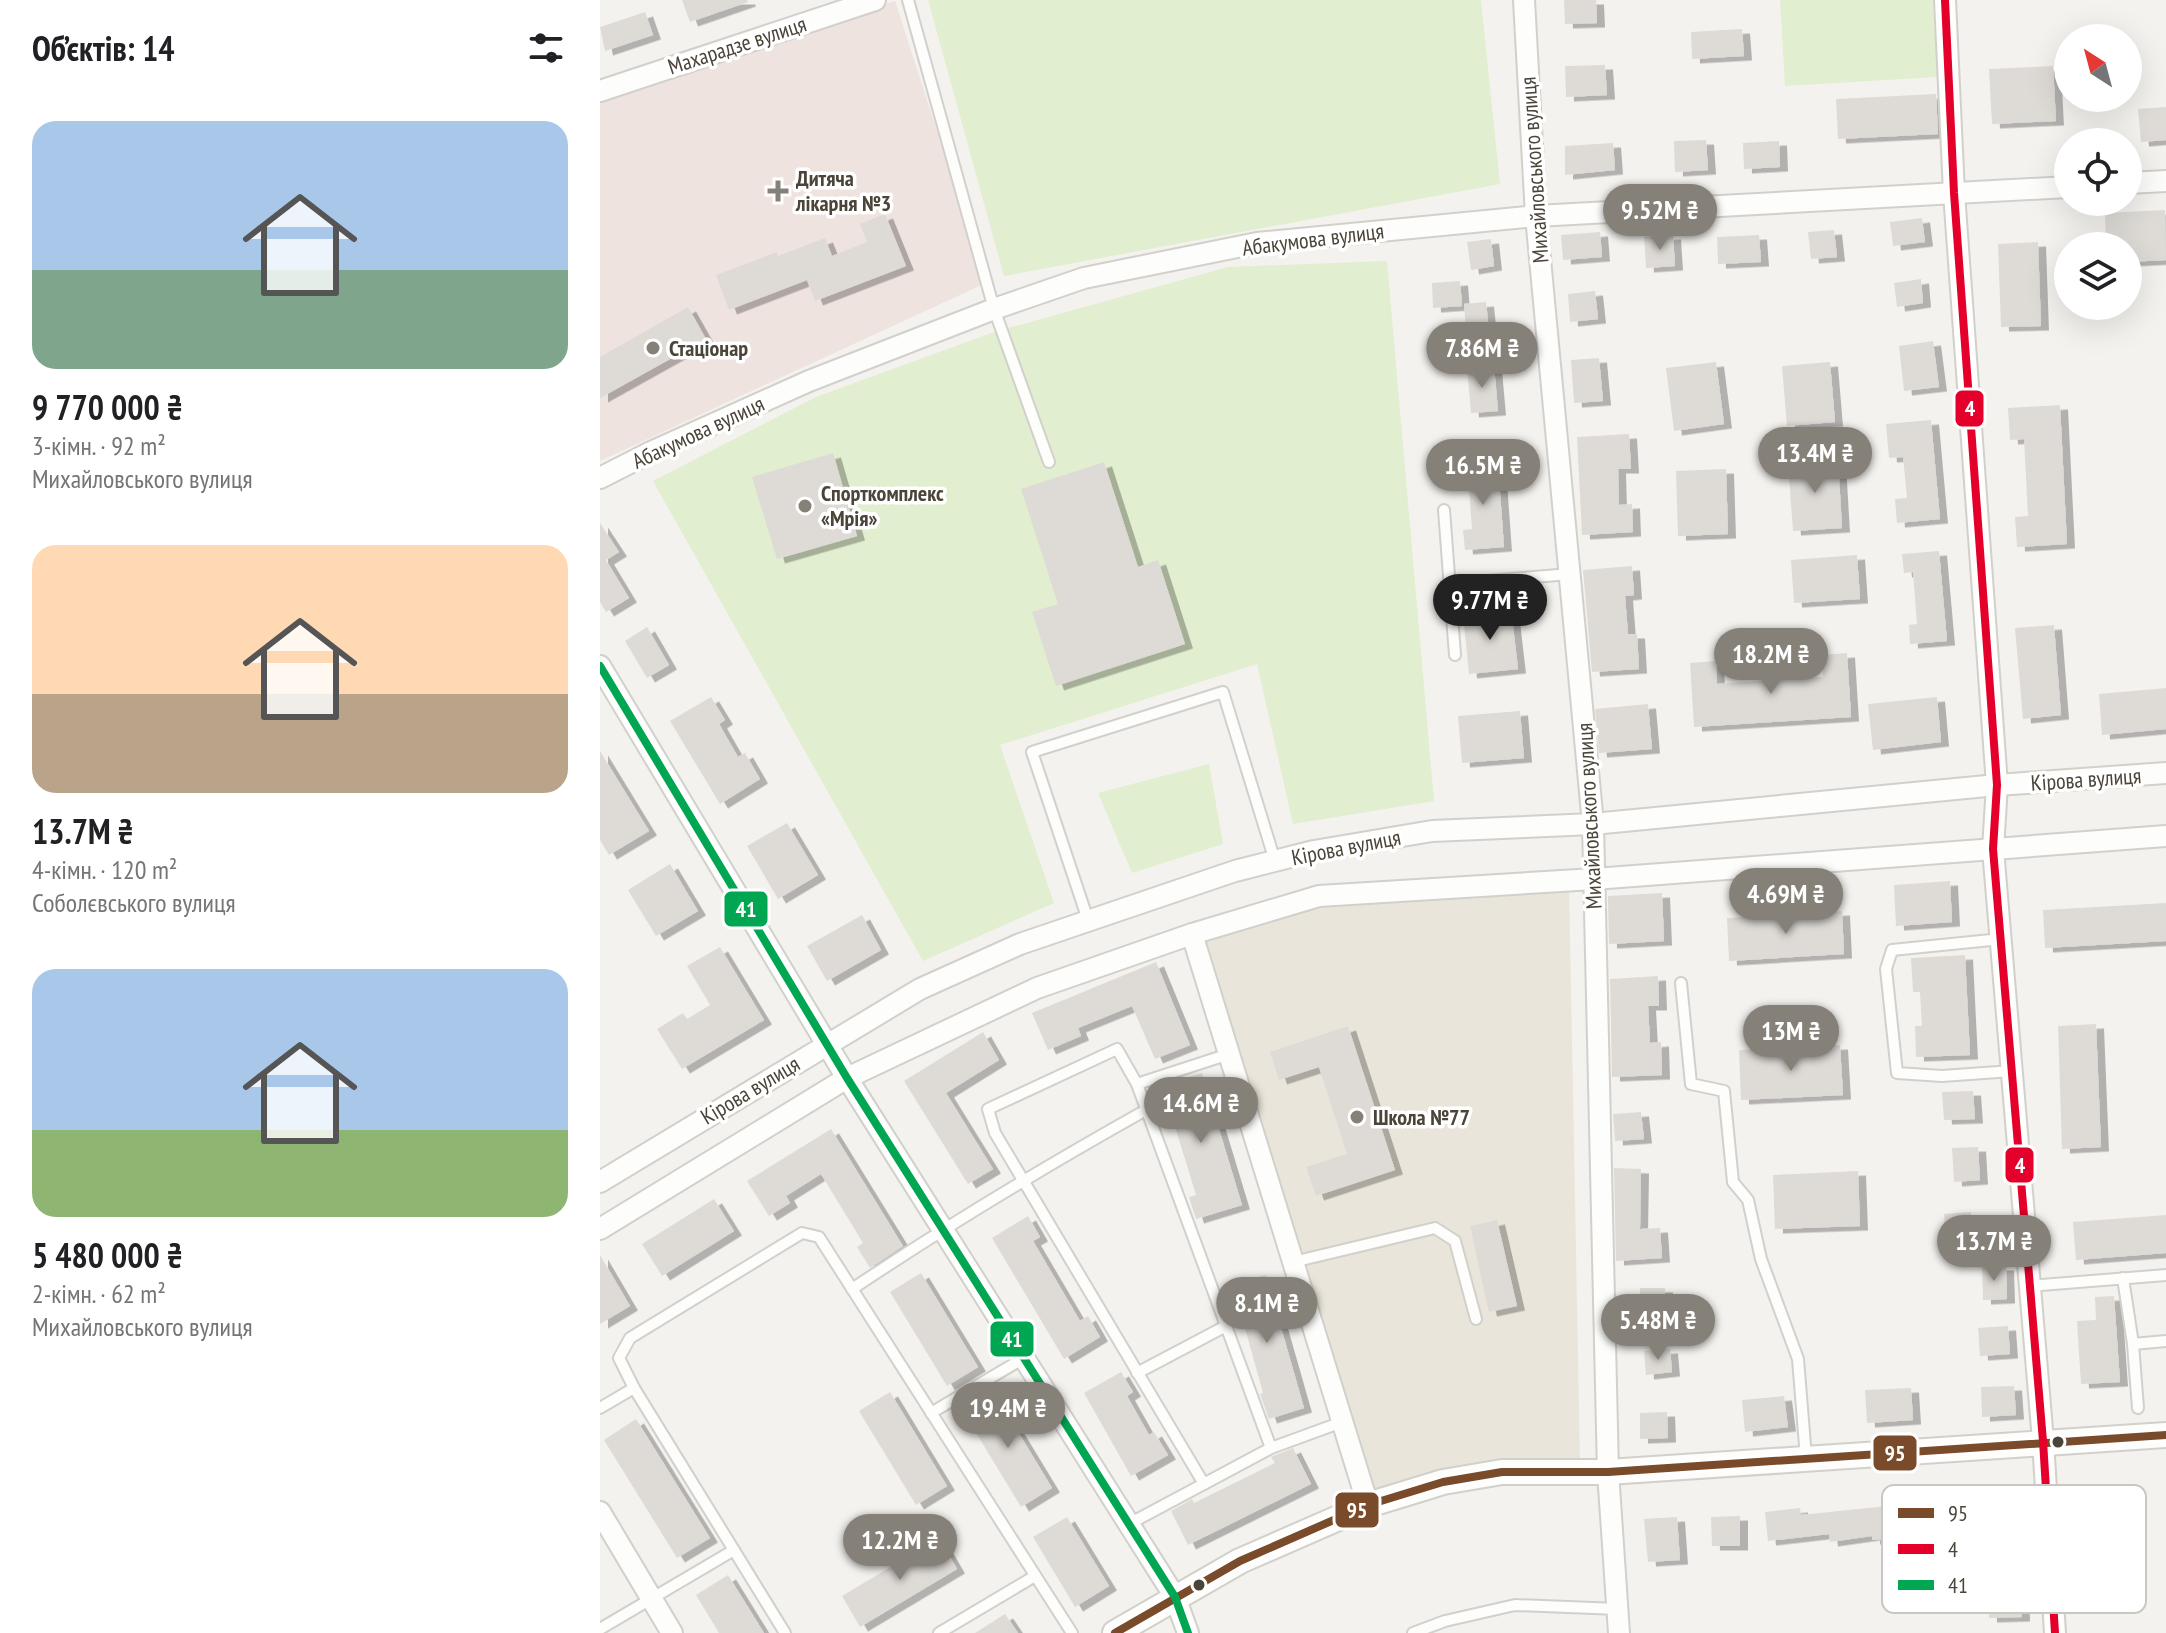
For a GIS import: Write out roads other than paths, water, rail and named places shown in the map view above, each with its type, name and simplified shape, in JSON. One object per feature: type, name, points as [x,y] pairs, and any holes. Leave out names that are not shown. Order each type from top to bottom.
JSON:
[{"type":"street","name":"Махарадзе вулиця","points":[[600,91],[875,0]]},
{"type":"street","name":"Михайловського вулиця","points":[[1524,0],[1536,216],[1593,824],[1608,1472],[1619,1633]]},
{"type":"street","points":[[1945,0],[1954,193],[1997,785],[1993,849],[2046,1485]]},
{"type":"street","points":[[2142,182],[2166,181]]},
{"type":"street","name":"Абакумова вулиця","points":[[600,478],[809,381],[994,309],[1084,278],[1257,243],[1536,216],[2054,188]]},
{"type":"street","points":[[600,666],[847,1078],[1175,1597],[1188,1633]]},
{"type":"street","name":"Кірова вулиця","points":[[600,1182],[920,989],[1020,944],[1235,871],[1314,851],[1432,831],[1593,824],[1997,785],[2166,773]]},
{"type":"street","name":"Кірова вулиця","points":[[600,1229],[847,1078],[1037,988],[1192,934],[1319,896],[1594,879],[2166,836]]},
{"type":"street","points":[[1192,934],[1368,1505]]},
{"type":"street","points":[[1115,1633],[1240,1561],[1368,1505],[1443,1482],[1502,1472],[1608,1472],[2166,1435]]},
{"type":"street","points":[[600,1512],[672,1633]]},
{"type":"street","points":[[2054,1613],[2055,1633]]},
{"type":"lane","points":[[908,0],[994,309],[1049,462]]},
{"type":"lane","points":[[1444,510],[1455,655]]},
{"type":"lane","points":[[1450,584],[1570,574]]},
{"type":"lane","points":[[1088,920],[1032,752],[1223,692],[1275,861]]},
{"type":"lane","points":[[2001,939],[1892,950],[1886,969],[1897,1073],[1942,1076],[2012,1071]]},
{"type":"lane","points":[[1681,983],[1691,1084],[1724,1091],[1733,1182],[1748,1200],[1761,1259],[1798,1359],[1806,1458]]},
{"type":"lane","points":[[1204,1484],[995,1133],[988,1109],[1117,1049],[1137,1084],[1271,1448]]},
{"type":"lane","points":[[1137,1084],[1229,1054]]},
{"type":"lane","points":[[852,1289],[1022,1179],[1146,1110]]},
{"type":"lane","points":[[1293,1262],[1435,1228],[1455,1241],[1476,1319]]},
{"type":"lane","points":[[785,1633],[634,1388],[619,1358],[630,1338],[802,1233],[819,1237],[1072,1633]]},
{"type":"lane","points":[[2030,1286],[2166,1275]]},
{"type":"lane","points":[[2123,1278],[2138,1408]]},
{"type":"lane","points":[[1137,1373],[1226,1326]]},
{"type":"lane","points":[[2133,1344],[2166,1341]]},
{"type":"lane","points":[[931,1413],[1024,1358]]},
{"type":"lane","points":[[600,1408],[634,1388]]},
{"type":"lane","points":[[1129,1524],[1271,1448],[1342,1422]]},
{"type":"lane","points":[[600,1629],[734,1550]]},
{"type":"lane","points":[[939,1633],[1035,1576]]},
{"type":"lane","points":[[1413,1633],[1445,1621],[1515,1605],[1618,1609]]},
{"type":"place","name":"Дитяча лікарня №3","points":[[778,191]]},
{"type":"place","name":"Стаціонар","points":[[653,348]]},
{"type":"place","name":"Спорткомплекс «Мрія»","points":[[805,506]]},
{"type":"place","name":"Школа №77","points":[[1357,1117]]}]
